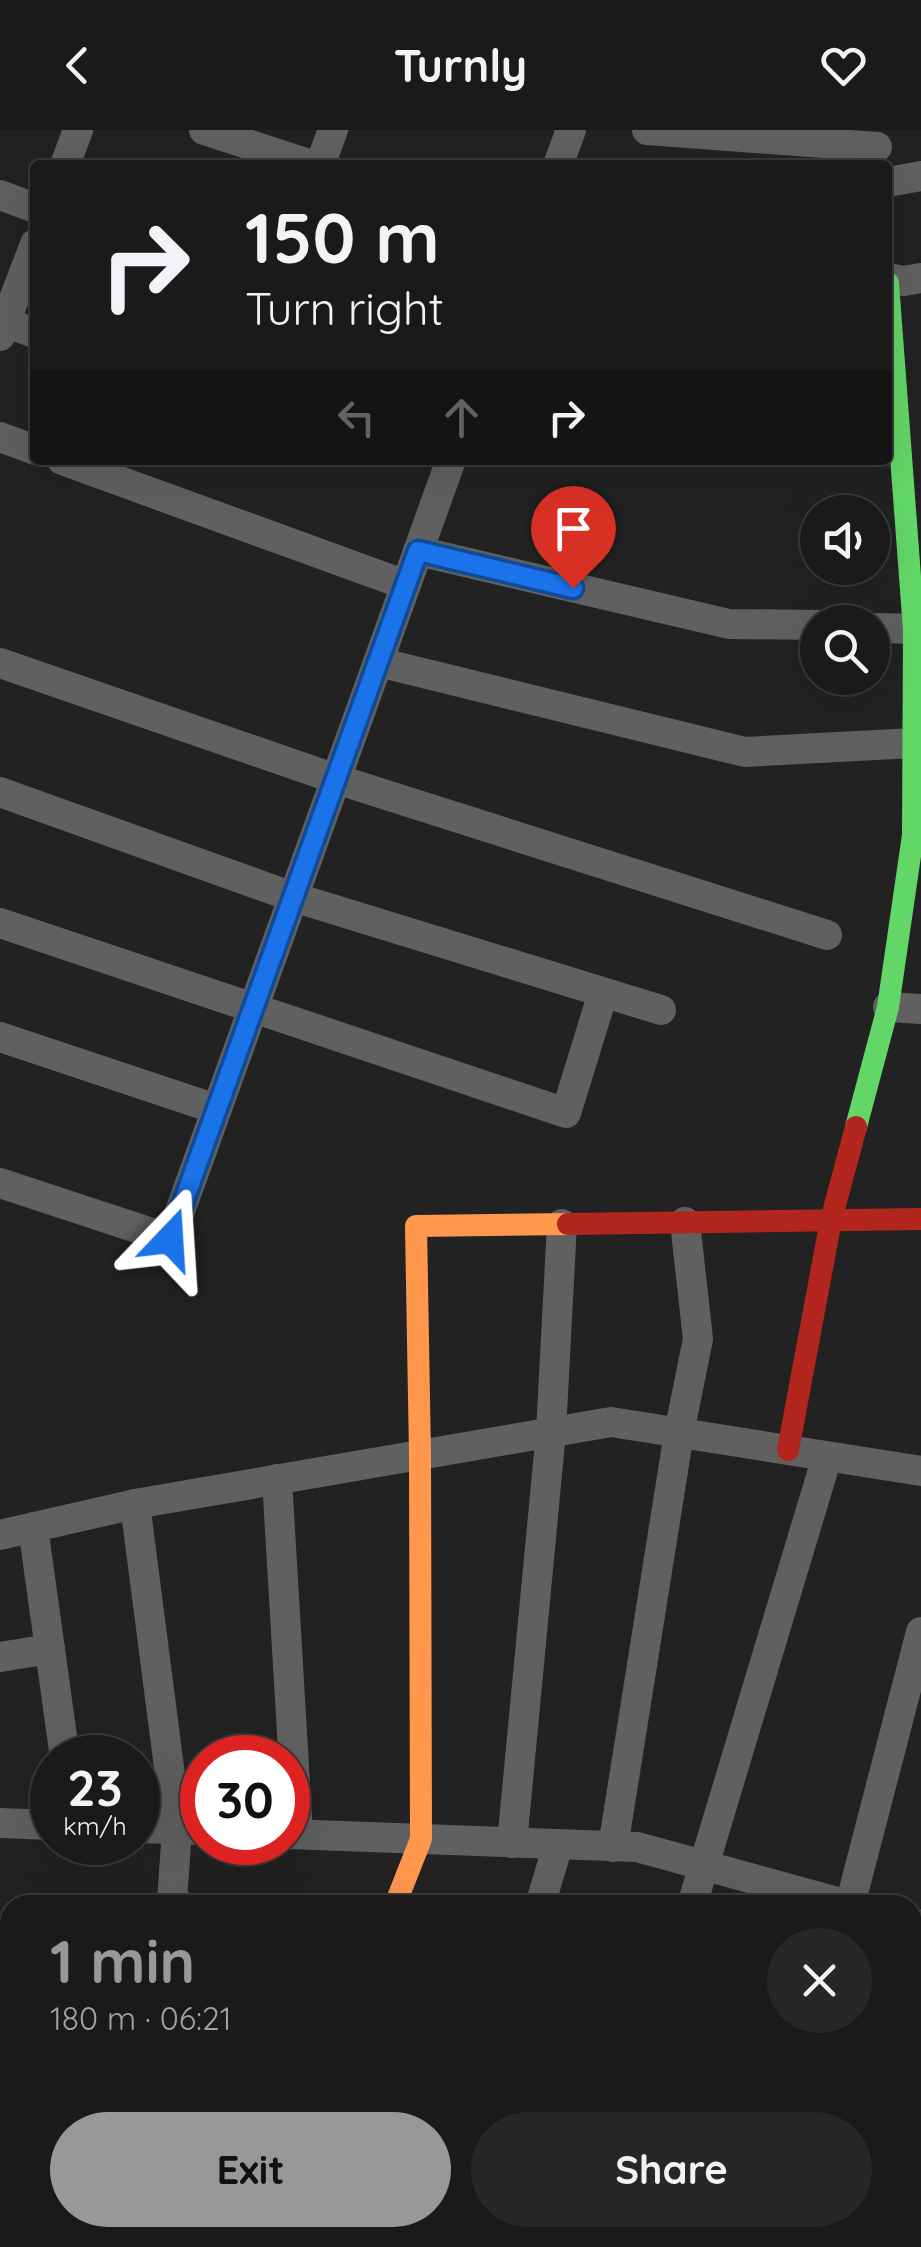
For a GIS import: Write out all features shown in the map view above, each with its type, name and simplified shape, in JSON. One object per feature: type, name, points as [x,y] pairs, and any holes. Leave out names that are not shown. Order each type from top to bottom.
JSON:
[{"type":"street","points":[[67,160],[78,130]]},
{"type":"street","points":[[204,130],[297,160]]},
{"type":"street","points":[[322,160],[334,130]]},
{"type":"street","points":[[560,160],[571,130]]},
{"type":"street","points":[[647,130],[878,147]]},
{"type":"street","points":[[892,181],[921,176]]},
{"type":"street","points":[[0,195],[30,206]]},
{"type":"street","points":[[30,257],[2,327],[30,331]]},
{"type":"street","points":[[892,280],[921,278]]},
{"type":"street","points":[[788,1450],[831,1220],[888,1007],[913,835],[917,630],[892,320]]},
{"type":"street","points":[[0,437],[30,448]]},
{"type":"street","points":[[76,465],[406,585]]},
{"type":"street","points":[[0,1183],[170,1239],[418,551],[441,465]]},
{"type":"street","points":[[418,551],[728,624],[800,625]]},
{"type":"street","points":[[890,629],[917,630]]},
{"type":"street","points":[[378,662],[745,752],[913,744]]},
{"type":"street","points":[[0,663],[336,779],[827,935]]},
{"type":"street","points":[[0,792],[293,897],[661,1010]]},
{"type":"street","points":[[0,923],[566,1113],[604,993]]},
{"type":"street","points":[[888,1007],[921,1009]]},
{"type":"street","points":[[0,1037],[216,1109]]},
{"type":"street","points":[[399,1895],[421,1839],[416,1226],[921,1219]]},
{"type":"street","points":[[613,1847],[679,1433],[698,1339],[685,1222]]},
{"type":"street","points":[[512,1842],[551,1432],[562,1224]]},
{"type":"street","points":[[0,1534],[134,1504],[611,1422],[921,1472]]},
{"type":"street","points":[[695,1895],[827,1456]]},
{"type":"street","points":[[277,1480],[289,1735]]},
{"type":"street","points":[[134,1504],[180,1772]]},
{"type":"street","points":[[33,1527],[62,1735]]},
{"type":"street","points":[[852,1895],[921,1632]]},
{"type":"street","points":[[0,1657],[50,1649]]},
{"type":"street","points":[[0,1822],[30,1824]]},
{"type":"street","points":[[310,1835],[638,1848],[812,1895]]},
{"type":"street","points":[[543,1895],[558,1844]]},
{"type":"street","points":[[174,1895],[181,1865]]},
{"type":"traffic: fast","points":[[856,1127],[888,1007],[913,835],[914,630],[892,336]]},
{"type":"traffic: slow","points":[[399,1895],[421,1839],[416,1226],[568,1224]]},
{"type":"traffic: jam","points":[[788,1450],[831,1220],[856,1127]]},
{"type":"traffic: jam","points":[[568,1224],[921,1219]]},
{"type":"route","points":[[170,1239],[418,551],[573,588]]}]
